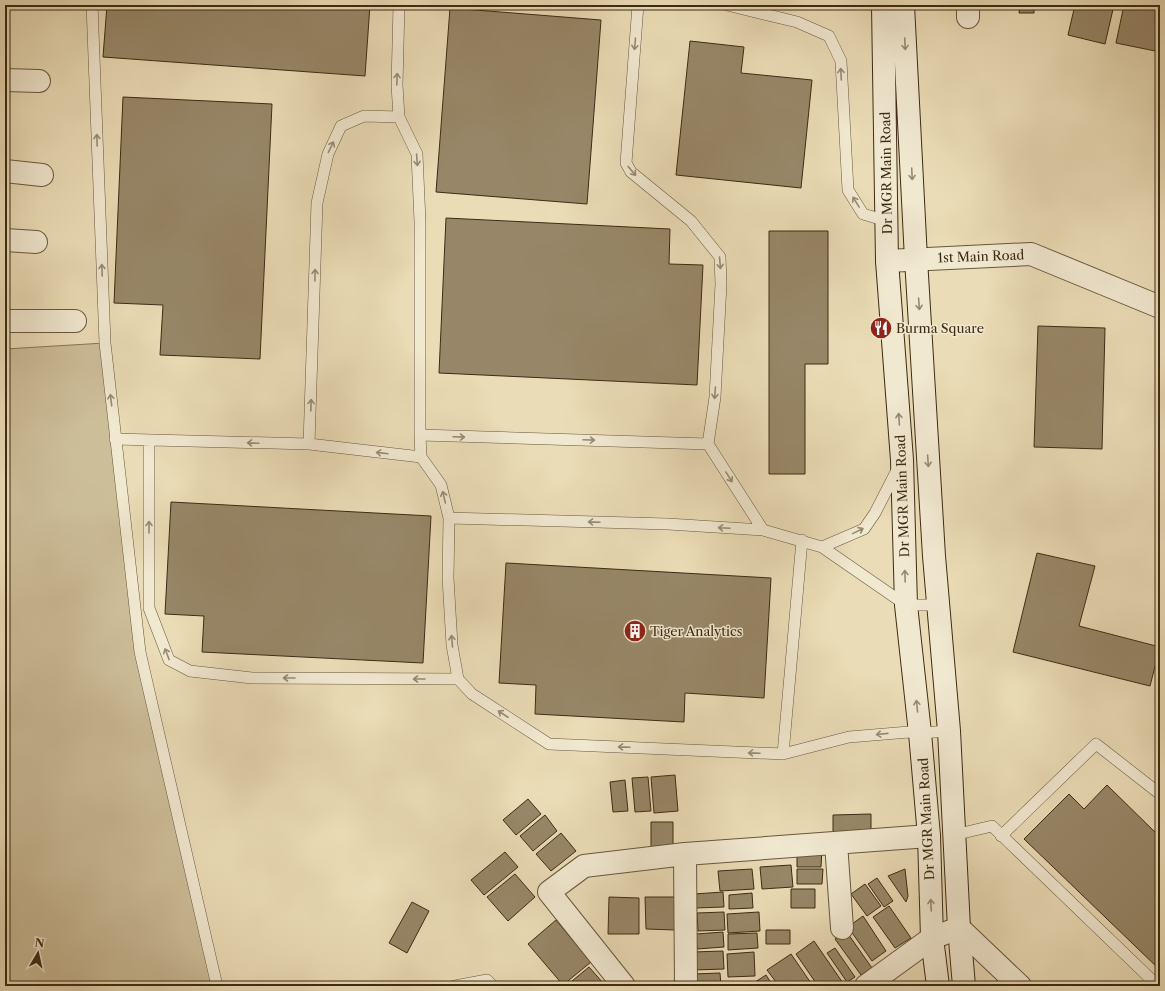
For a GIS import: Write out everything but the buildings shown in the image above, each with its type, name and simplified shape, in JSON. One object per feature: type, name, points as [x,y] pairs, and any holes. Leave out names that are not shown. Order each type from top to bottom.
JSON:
[{"type":"main road","name":"Dr MGR Main Road","points":[[884,5],[887,261],[902,460],[906,605],[920,733],[929,836],[932,938],[938,986]]},
{"type":"main road","name":"Dr MGR Main Road","points":[[903,5],[916,259],[938,604],[949,731],[959,928],[964,986]]},
{"type":"main road","points":[[5,80],[39,81]]},
{"type":"main road","points":[[5,170],[42,175]]},
{"type":"main road","points":[[5,240],[36,242]]},
{"type":"main road","name":"1st Main Road","points":[[887,261],[1031,254],[1160,307]]},
{"type":"main road","points":[[5,321],[75,321]]},
{"type":"main road","points":[[624,986],[549,892],[584,866],[685,854],[929,836]]},
{"type":"main road","points":[[836,843],[842,928]]},
{"type":"main road","points":[[685,854],[686,986]]},
{"type":"main road","points":[[866,986],[932,938],[959,928],[1020,986]]},
{"type":"lane","points":[[92,5],[105,343],[140,652],[217,986]]},
{"type":"lane","points":[[400,5],[397,85],[399,118],[417,154],[420,222],[421,457],[441,485],[449,518],[449,593],[452,645],[458,679],[472,694],[549,744],[783,754],[849,737],[909,732],[920,733],[949,731]]},
{"type":"lane","points":[[638,5],[626,163],[631,172],[691,221],[720,257],[721,284],[716,397],[708,444],[763,530]]},
{"type":"lane","points":[[727,5],[797,22],[829,36],[840,61],[848,190],[863,214],[887,221]]},
{"type":"lane","points":[[309,444],[317,203],[328,154],[342,126],[364,116],[399,118]]},
{"type":"lane","points":[[420,435],[708,444]]},
{"type":"lane","points":[[115,439],[309,444],[421,457]]},
{"type":"lane","points":[[149,440],[149,608],[169,660],[190,671],[252,678],[458,679]]},
{"type":"lane","points":[[822,547],[864,529],[875,514],[902,460]]},
{"type":"lane","points":[[449,518],[668,524],[763,530],[822,547],[906,605],[938,604]]},
{"type":"lane","points":[[783,754],[802,540]]},
{"type":"lane","points":[[1001,836],[1096,744],[1160,794]]},
{"type":"lane","points":[[954,835],[992,826],[1158,986]]},
{"type":"lane","points":[[455,986],[487,980],[493,986]]},
{"type":"shaded area","points":[[105,343],[140,652],[217,986],[5,986],[5,349]]},
{"type":"place","name":"Burma Square","points":[[881,328]]},
{"type":"place","name":"Tiger Analytics","points":[[635,631]]}]
